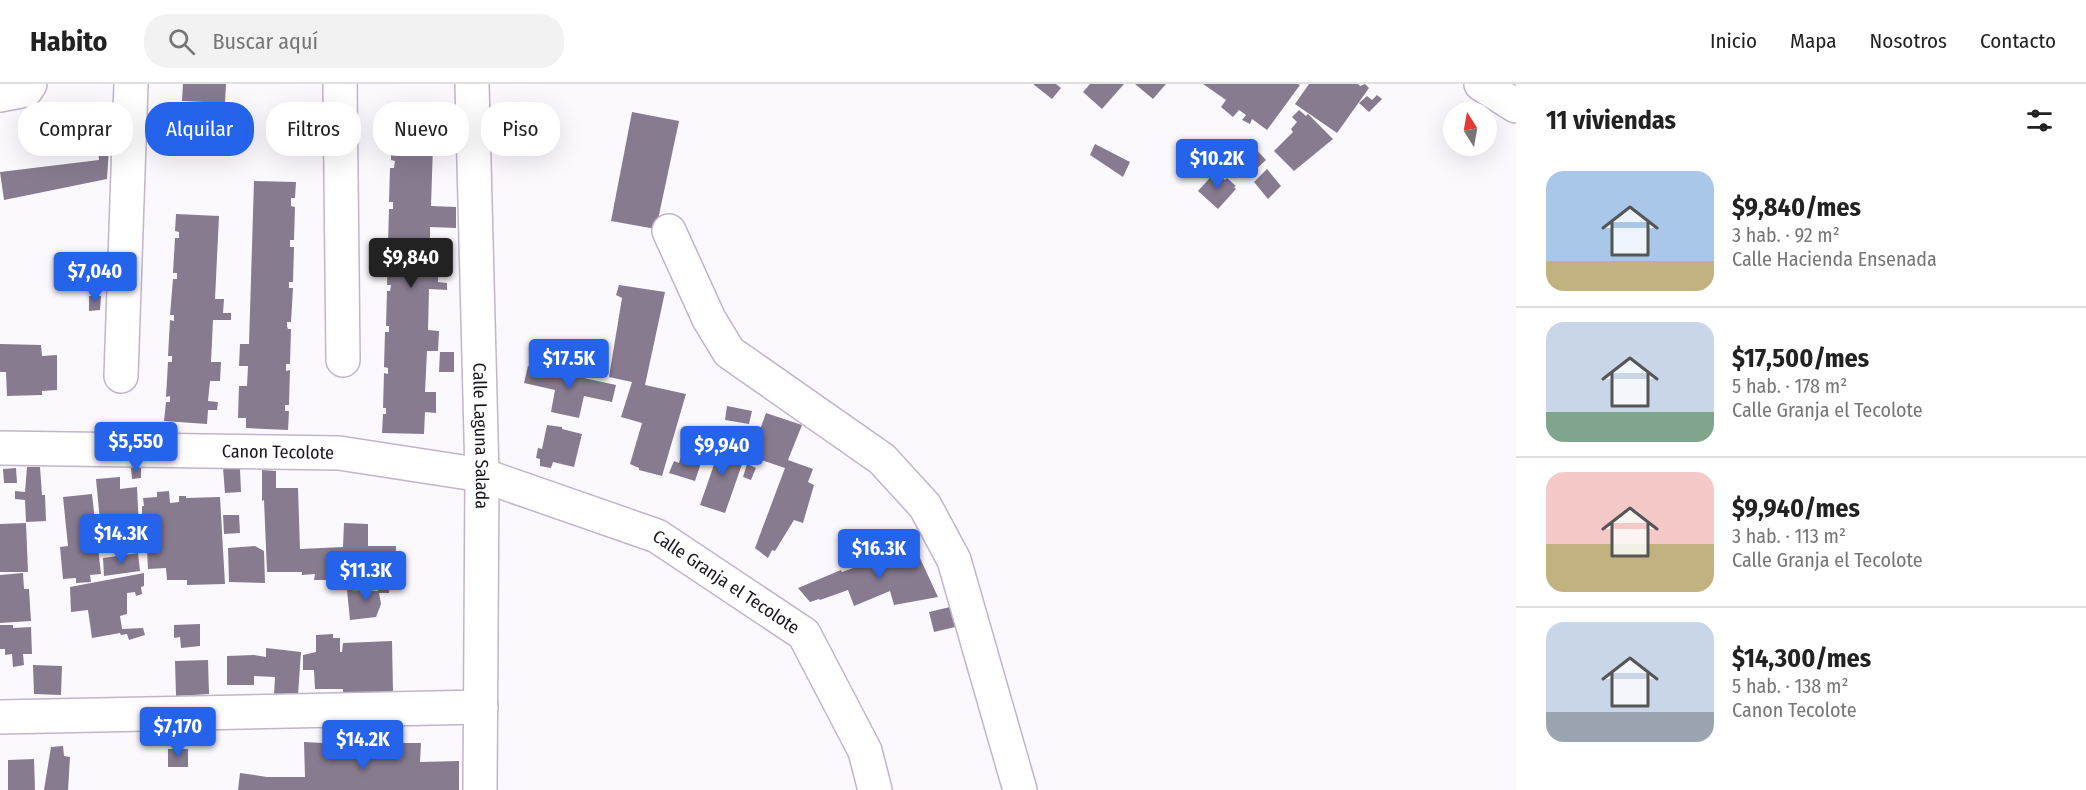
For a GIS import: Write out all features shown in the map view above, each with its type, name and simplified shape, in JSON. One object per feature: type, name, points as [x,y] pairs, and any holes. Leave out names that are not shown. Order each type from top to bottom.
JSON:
[{"type":"street","points":[[0,95],[26,90],[30,84]]},
{"type":"street","points":[[121,376],[130,84]]},
{"type":"street","points":[[340,84],[343,360]]},
{"type":"street","name":"Calle Laguna Salada","points":[[472,84],[482,476],[480,790]]},
{"type":"street","points":[[1481,84],[1516,106]]},
{"type":"street","points":[[669,231],[709,319],[729,352],[882,459],[925,506],[954,560],[1020,790]]},
{"type":"street","name":"Canon Tecolote","points":[[0,448],[339,453],[482,476]]},
{"type":"street","name":"Calle Granja el Tecolote","points":[[482,476],[657,536],[804,634],[865,751],[875,790]]},
{"type":"street","points":[[0,717],[481,706]]},
{"type":"building","points":[[183,84],[226,84],[225,102],[182,101]]},
{"type":"building","points":[[1033,84],[1056,84],[1061,88],[1052,99]]},
{"type":"building","points":[[1090,84],[1124,84],[1102,109],[1083,92]]},
{"type":"building","points":[[1135,84],[1166,84],[1153,99]]},
{"type":"building","points":[[1203,84],[1300,85],[1267,130],[1252,119],[1250,124],[1242,120],[1246,115],[1239,110],[1233,117],[1221,107],[1226,100]]},
{"type":"building","points":[[1309,84],[1358,84],[1360,86],[1365,84],[1369,88],[1337,133],[1295,104]]},
{"type":"building","points":[[1377,95],[1382,99],[1369,112],[1359,103],[1367,96],[1372,100]]},
{"type":"building","points":[[1299,110],[1306,116],[1308,114],[1333,139],[1294,171],[1274,151],[1293,132],[1291,129],[1297,122],[1292,117]]},
{"type":"building","points":[[632,112],[679,121],[656,229],[611,221]]},
{"type":"building","points":[[1246,139],[1266,160],[1255,170],[1235,149]]},
{"type":"building","points":[[1095,144],[1130,162],[1123,177],[1090,155]]},
{"type":"building","points":[[99,156],[108,156],[107,179],[4,200],[0,172],[99,160]]},
{"type":"building","points":[[391,156],[433,156],[431,206],[456,207],[456,228],[430,227],[430,247],[439,248],[438,282],[447,283],[447,290],[429,289],[428,330],[439,331],[438,351],[427,351],[425,392],[436,392],[436,413],[425,412],[424,434],[382,433],[383,414],[386,414],[386,408],[383,408],[384,373],[388,374],[388,368],[384,367],[385,332],[389,332],[389,326],[386,326],[387,291],[390,291],[391,285],[387,285],[388,249],[391,250],[392,247],[392,244],[388,244],[389,209],[393,209],[393,202],[389,202],[390,168],[394,168],[395,161],[391,160]]},
{"type":"building","points":[[1267,169],[1281,186],[1268,199],[1254,182]]},
{"type":"building","points":[[1216,171],[1236,186],[1234,187],[1236,189],[1218,209],[1198,191]]},
{"type":"building","points":[[254,181],[296,182],[295,198],[291,198],[291,206],[295,207],[294,240],[290,240],[290,247],[294,247],[293,282],[289,282],[289,288],[293,288],[291,322],[287,322],[288,329],[291,329],[290,364],[286,364],[286,371],[290,370],[289,405],[285,405],[285,411],[289,411],[288,430],[246,428],[246,418],[238,418],[239,386],[247,386],[248,366],[239,366],[240,344],[249,344]]},
{"type":"building","points":[[176,214],[219,216],[215,299],[224,299],[223,313],[231,313],[231,320],[213,320],[211,362],[221,362],[220,381],[210,381],[208,401],[218,402],[217,410],[208,410],[207,424],[164,421],[166,402],[170,402],[170,396],[166,397],[168,362],[172,362],[172,356],[168,356],[170,320],[174,321],[174,315],[170,315],[173,279],[177,279],[177,273],[173,273],[175,238],[179,238],[179,232],[175,231]]},
{"type":"building","points":[[619,285],[665,292],[645,385],[686,394],[662,476],[639,470],[630,464],[642,423],[621,417],[632,382],[609,377],[622,298],[616,295]]},
{"type":"building","points":[[89,296],[101,296],[100,310],[89,311]]},
{"type":"building","points":[[0,344],[41,345],[42,356],[57,355],[57,390],[42,391],[42,395],[7,396],[6,372],[0,372]]},
{"type":"building","points":[[440,352],[454,352],[454,372],[439,372]]},
{"type":"building","points":[[528,366],[616,385],[612,402],[584,396],[579,418],[551,412],[555,390],[524,383]]},
{"type":"building","points":[[727,406],[752,411],[749,424],[725,420]]},
{"type":"building","points":[[766,413],[802,425],[788,460],[813,469],[808,482],[814,485],[803,523],[794,520],[775,551],[772,550],[768,558],[755,548],[785,468],[755,458],[756,455],[751,454]]},
{"type":"building","points":[[547,425],[582,434],[574,467],[553,462],[551,468],[540,466],[540,459],[536,458],[538,448],[542,449]]},
{"type":"building","points":[[711,442],[746,453],[725,513],[700,505],[716,459],[707,454]]},
{"type":"building","points":[[685,445],[705,451],[695,481],[669,473],[674,461],[679,463]]},
{"type":"building","points":[[747,464],[756,468],[751,480],[743,477]]},
{"type":"building","points":[[27,467],[40,467],[42,495],[45,495],[46,521],[26,522],[25,500],[15,499],[15,491],[25,492]]},
{"type":"building","points":[[131,467],[141,467],[141,478],[132,479]]},
{"type":"building","points":[[16,468],[17,483],[4,483],[3,469]]},
{"type":"building","points":[[223,468],[240,469],[241,492],[225,493]]},
{"type":"building","points":[[262,470],[276,471],[276,488],[298,488],[300,549],[343,547],[344,523],[368,524],[368,546],[396,546],[395,578],[368,577],[368,561],[343,561],[343,558],[340,559],[341,572],[330,573],[329,580],[314,580],[315,574],[302,575],[302,572],[267,572]]},
{"type":"building","points":[[120,477],[120,489],[137,487],[139,529],[101,532],[96,479]]},
{"type":"building","points":[[169,491],[170,503],[179,502],[179,496],[186,496],[186,498],[220,497],[225,584],[187,585],[187,580],[167,580],[166,568],[148,569],[146,531],[142,531],[143,498],[157,497],[157,492]]},
{"type":"building","points":[[92,494],[101,574],[90,575],[91,582],[76,583],[76,578],[63,579],[60,547],[68,546],[63,497]]},
{"type":"building","points":[[223,515],[239,515],[240,533],[224,534]]},
{"type":"building","points":[[26,523],[28,572],[0,572],[0,524]]},
{"type":"building","points":[[912,541],[938,597],[894,605],[890,591],[854,606],[848,590],[810,602],[798,588],[841,570],[842,572],[893,554],[891,549]]},
{"type":"building","points":[[255,546],[264,551],[265,583],[229,582],[228,548]]},
{"type":"building","points":[[138,553],[140,571],[104,576],[103,558]]},
{"type":"building","points":[[23,573],[24,589],[29,589],[31,621],[0,623],[0,575]]},
{"type":"building","points":[[144,573],[142,594],[136,596],[135,592],[127,593],[127,614],[120,616],[122,629],[143,628],[145,635],[129,640],[127,634],[121,635],[120,633],[92,638],[88,610],[71,612],[70,587]]},
{"type":"building","points":[[380,582],[390,583],[389,593],[379,593],[381,604],[376,617],[350,620],[347,590],[378,591]]},
{"type":"building","points":[[950,607],[955,627],[934,632],[929,612]]},
{"type":"building","points":[[200,624],[200,646],[181,648],[180,637],[174,638],[174,625]]},
{"type":"building","points":[[0,625],[13,625],[13,628],[31,627],[32,654],[23,654],[24,665],[13,667],[12,654],[5,655],[5,649],[0,649]]},
{"type":"building","points":[[333,634],[333,638],[340,638],[340,652],[342,652],[343,643],[392,641],[393,693],[343,694],[343,689],[315,689],[314,670],[303,670],[303,655],[316,652],[316,635]]},
{"type":"building","points":[[266,648],[301,652],[298,695],[274,695],[275,677],[254,676],[254,685],[227,685],[227,656],[266,657]]},
{"type":"building","points":[[208,660],[209,694],[176,696],[175,661]]},
{"type":"building","points":[[33,665],[62,666],[61,695],[34,694]]},
{"type":"building","points":[[304,742],[343,744],[343,755],[372,754],[373,743],[421,743],[420,762],[459,761],[459,790],[238,790],[240,773],[267,777],[305,777]]},
{"type":"building","points":[[63,746],[64,756],[70,757],[68,790],[44,790],[51,747]]},
{"type":"building","points":[[168,749],[188,749],[188,767],[168,767]]},
{"type":"building","points":[[34,759],[35,790],[8,790],[8,760]]}]
